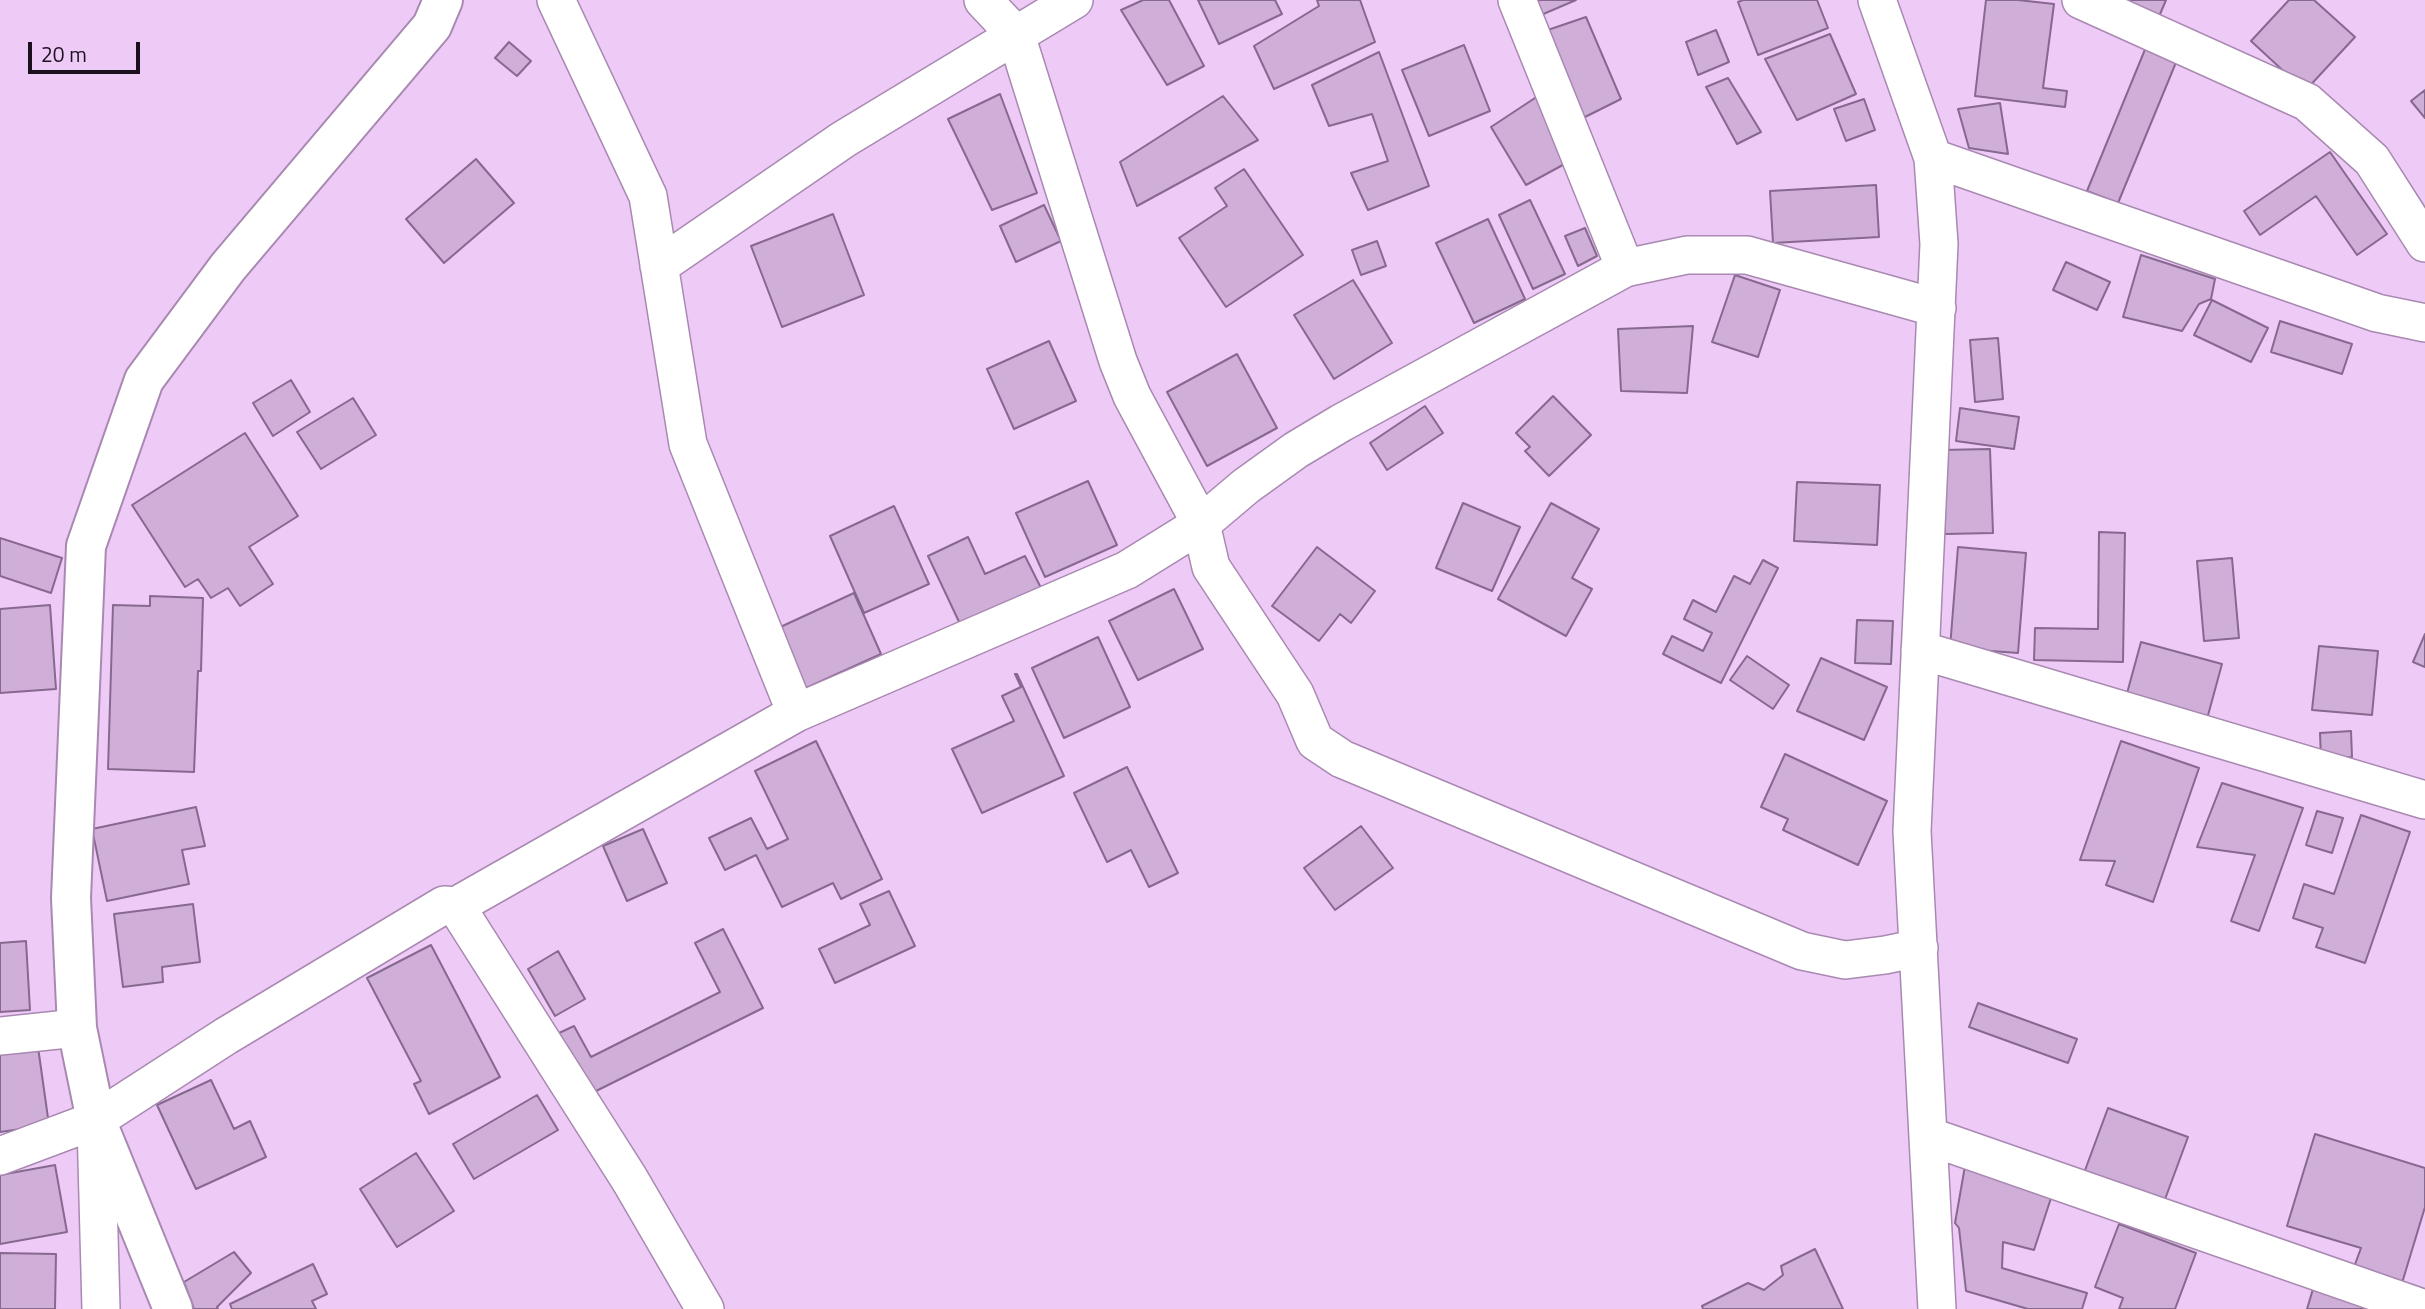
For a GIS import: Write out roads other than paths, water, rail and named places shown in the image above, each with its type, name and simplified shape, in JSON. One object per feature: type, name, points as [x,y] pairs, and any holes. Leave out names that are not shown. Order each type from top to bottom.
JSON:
[{"type":"street","points":[[101,1309],[96,1120],[78,1028],[71,898],[86,546],[144,380],[228,267],[432,26],[443,0]]},
{"type":"street","points":[[556,0],[648,196],[688,444],[796,713]]},
{"type":"street","points":[[983,0],[1016,35],[1118,361],[1132,396],[1200,524],[1211,567],[1295,694],[1315,741],[1342,759],[1802,951],[1845,960],[1919,948]]},
{"type":"street","points":[[659,265],[844,139],[1074,0]]},
{"type":"street","points":[[1517,0],[1625,268]]},
{"type":"street","points":[[1877,0],[1933,158],[1939,244],[1912,831],[1937,1309]]},
{"type":"street","points":[[2081,0],[2307,102],[2372,160],[2425,243]]},
{"type":"street","points":[[1933,158],[2377,313],[2425,323]]},
{"type":"street","points":[[0,1156],[96,1120],[226,1036],[444,905],[456,906],[796,713],[1126,570],[1200,524],[1246,486],[1307,443],[1625,268],[1687,255],[1747,255],[1937,307]]},
{"type":"street","points":[[1920,650],[2425,800]]},
{"type":"street","points":[[456,906],[630,1180],[705,1309]]},
{"type":"street","points":[[0,1036],[78,1028]]},
{"type":"street","points":[[96,1120],[173,1309]]},
{"type":"street","points":[[1928,1136],[2425,1309]]}]
